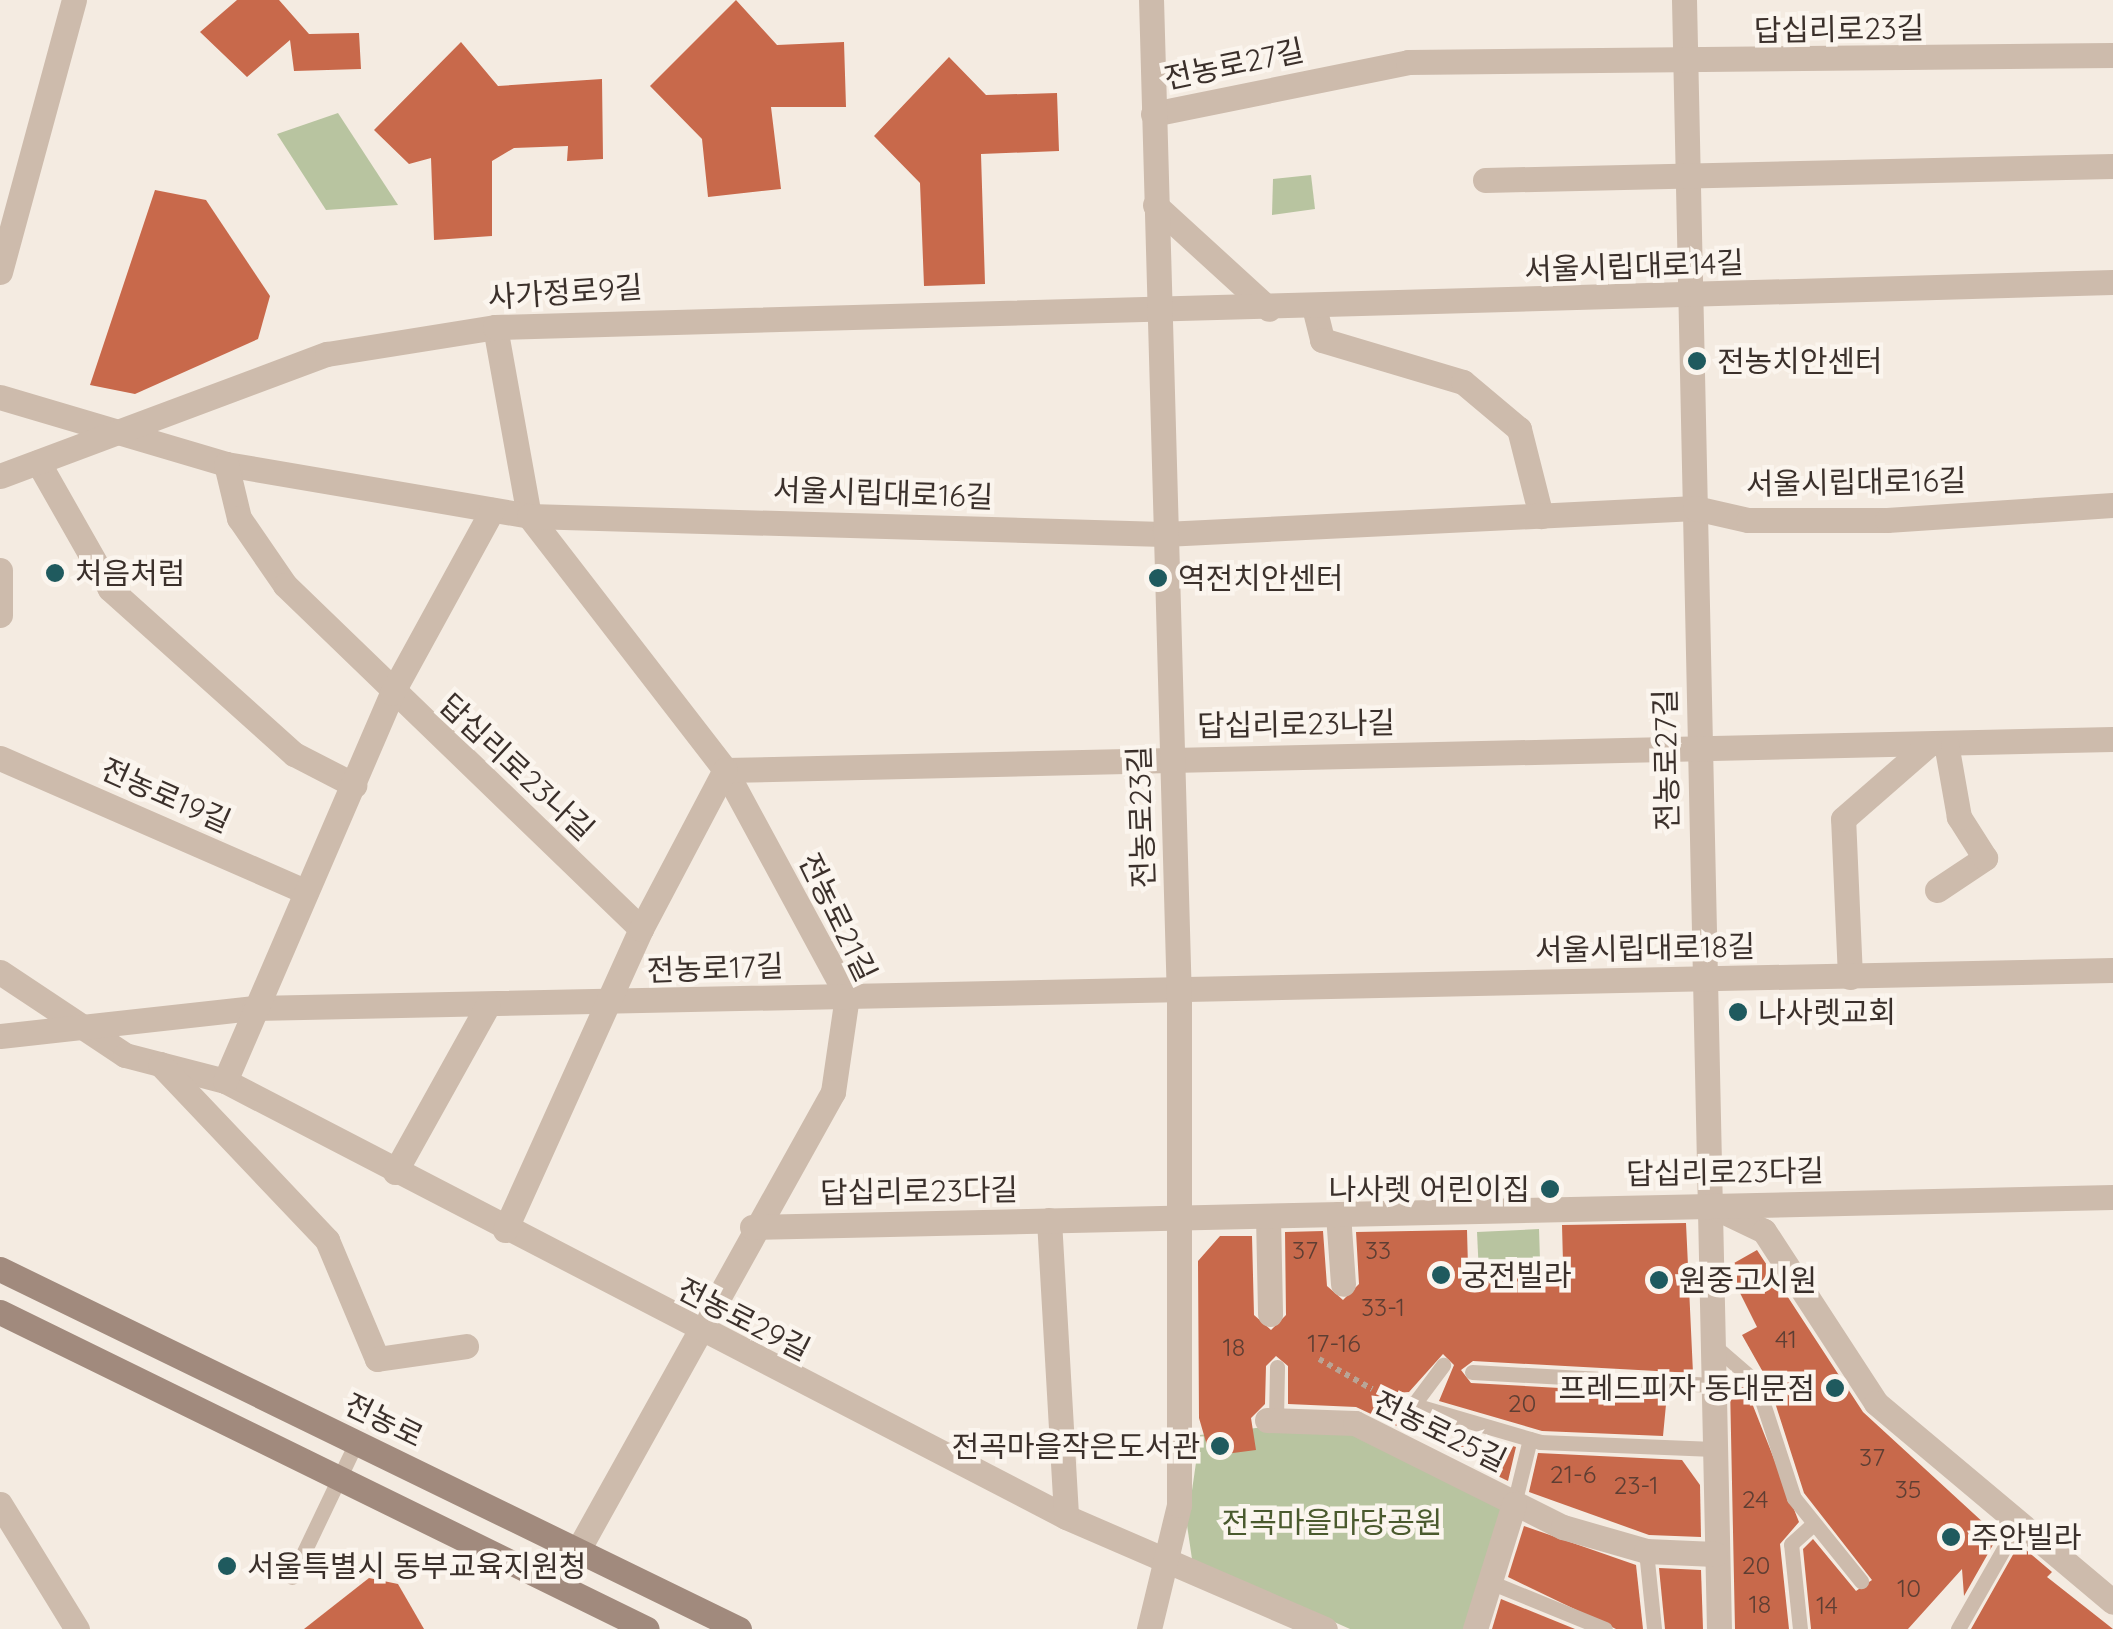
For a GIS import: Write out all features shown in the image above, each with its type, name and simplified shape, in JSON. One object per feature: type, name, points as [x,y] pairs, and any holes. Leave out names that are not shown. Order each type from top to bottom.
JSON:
[{"type":"main road","name":"전농로","points":[[0,1269],[739,1629]]},
{"type":"main road","points":[[0,1312],[647,1629]]},
{"type":"street","points":[[0,272],[74,0]]},
{"type":"street","name":"전농로23길","points":[[1149,1629],[1180,1504],[1178,988],[1151,0]]},
{"type":"street","name":"전농로27길","points":[[1684,0],[1718,1629]]},
{"type":"street","name":"답십리로23길","points":[[1686,65],[2113,55]]},
{"type":"street","name":"전농로27길","points":[[1154,114],[1408,62],[1686,65]]},
{"type":"street","points":[[1486,180],[2113,166]]},
{"type":"street","points":[[1155,205],[1270,309]]},
{"type":"street","name":"서울시립대로14길","points":[[1158,312],[2113,282]]},
{"type":"street","points":[[1314,307],[1322,340],[1464,382],[1518,429],[1537,473],[1541,516]]},
{"type":"street","name":"사가정로9길","points":[[0,476],[112,430],[326,354],[495,327],[1158,312]]},
{"type":"street","name":"전농로21길","points":[[495,327],[529,516],[726,770],[847,996],[833,1092],[752,1226],[698,1333],[578,1550]]},
{"type":"street","name":"서울시립대로16길","points":[[0,398],[226,464],[529,516],[1164,534],[1695,508],[1748,520],[1887,520],[2113,505]]},
{"type":"street","points":[[38,462],[110,589],[160,624],[294,754],[354,785]]},
{"type":"street","points":[[226,464],[240,518],[284,585],[392,693]]},
{"type":"street","points":[[225,1081],[392,693],[492,510]]},
{"type":"street","points":[[0,570],[0,615]]},
{"type":"street","name":"답십리로23나길","points":[[392,693],[641,929]]},
{"type":"street","name":"답십리로23나길","points":[[726,770],[2113,739]]},
{"type":"street","points":[[1850,977],[1843,820],[1937,743],[1959,817],[1984,858],[1937,890]]},
{"type":"street","name":"전농로19길","points":[[0,758],[306,892]]},
{"type":"street","points":[[505,1230],[641,929],[726,770]]},
{"type":"street","name":"서울시립대로18길","points":[[1178,988],[2113,970]]},
{"type":"street","name":"전농로29길","points":[[0,972],[80,1026],[160,1064],[225,1081],[698,1333],[1066,1517],[1167,1567],[1325,1629]]},
{"type":"street","name":"전농로17길","points":[[0,1036],[254,1008],[1178,988]]},
{"type":"street","points":[[396,1172],[488,1005]]},
{"type":"street","name":"전농로29길","points":[[160,1064],[327,1240],[376,1359],[466,1346]]},
{"type":"street","name":"답십리로23다길","points":[[752,1226],[2113,1198]]},
{"type":"street","points":[[1709,1205],[1764,1232],[1876,1403],[2113,1602]]},
{"type":"street","points":[[1338,1214],[1343,1284]]},
{"type":"street","points":[[1268,1216],[1270,1314]]},
{"type":"street","points":[[1049,1220],[1066,1517]]},
{"type":"street","name":"전농로25길","points":[[1271,1420],[1356,1423],[1514,1504],[1646,1551],[1714,1554]]},
{"type":"street","points":[[0,1504],[78,1629]]},
{"type":"street","name":"전농로25길","points":[[1475,1629],[1514,1504]]},
{"type":"lane","points":[[1712,1344],[1756,1382],[1811,1526],[1862,1581]]},
{"type":"lane","name":"전농로25길","points":[[1411,1408],[1443,1365]]},
{"type":"lane","name":"전농로25길","points":[[1271,1420],[1277,1367]]},
{"type":"lane","points":[[1472,1372],[1713,1385]]},
{"type":"lane","name":"전농로25길","points":[[1390,1398],[1411,1408],[1530,1440],[1714,1449]]},
{"type":"lane","name":"전농로25길","points":[[1514,1504],[1530,1440]]},
{"type":"lane","points":[[292,1576],[356,1443]]},
{"type":"lane","points":[[1958,1629],[2018,1524]]},
{"type":"lane","points":[[1800,1629],[1790,1544],[1811,1526]]},
{"type":"lane","points":[[1646,1551],[1654,1629]]},
{"type":"lane","points":[[1490,1582],[1605,1629]]},
{"type":"path","points":[[1318,1359],[1390,1398]]},
{"type":"green space","points":[[338,113],[398,205],[326,210],[277,134]]},
{"type":"green space","points":[[1311,175],[1315,209],[1272,215],[1273,179]]},
{"type":"green space","points":[[1539,1229],[1540,1260],[1479,1274],[1477,1232]]},
{"type":"green space","name":"전곡마을마당공원","points":[[1273,1426],[1348,1427],[1508,1507],[1468,1629],[1350,1629],[1192,1559],[1187,1525],[1200,1435]]},
{"type":"building","points":[[237,0],[279,0],[309,34],[359,33],[361,69],[294,71],[290,40],[247,77],[200,32]]},
{"type":"building","points":[[736,0],[777,45],[844,42],[846,107],[771,107],[781,189],[708,197],[702,139],[650,86]]},
{"type":"building","points":[[461,42],[498,86],[602,79],[603,159],[567,161],[568,146],[514,148],[492,161],[492,236],[434,240],[431,158],[409,164],[374,130]]},
{"type":"building","points":[[949,57],[986,95],[1057,93],[1059,151],[981,154],[985,284],[924,286],[920,183],[874,136]]},
{"type":"building","points":[[155,190],[206,200],[270,296],[258,339],[135,394],[90,385]]},
{"type":"building","points":[[1686,1223],[1693,1373],[1473,1361],[1461,1370],[1471,1383],[1667,1394],[1663,1436],[1542,1431],[1439,1401],[1454,1365],[1443,1354],[1409,1392],[1380,1394],[1383,1406],[1405,1417],[1401,1428],[1356,1407],[1288,1404],[1288,1366],[1276,1356],[1266,1366],[1265,1404],[1251,1418],[1256,1450],[1210,1456],[1199,1418],[1198,1261],[1220,1236],[1252,1236],[1254,1315],[1271,1330],[1286,1315],[1285,1232],[1323,1231],[1327,1286],[1343,1300],[1359,1284],[1356,1232],[1467,1230],[1468,1267],[1563,1263],[1562,1225]]},
{"type":"building","points":[[1757,1250],[1863,1412],[1998,1536],[1964,1596],[1962,1569],[1908,1629],[1811,1629],[1803,1549],[1813,1539],[1856,1591],[1872,1580],[1804,1493],[1768,1381],[1742,1335],[1757,1327],[1727,1267]]},
{"type":"building","points":[[1730,1385],[1746,1388],[1799,1522],[1780,1544],[1789,1629],[1735,1629]]},
{"type":"building","points":[[1465,1432],[1516,1447],[1508,1481],[1481,1468],[1484,1457],[1460,1450]]},
{"type":"building","points":[[1538,1453],[1682,1460],[1700,1485],[1701,1537],[1649,1535],[1529,1492]]},
{"type":"building","points":[[1524,1526],[1636,1565],[1643,1629],[1616,1629],[1508,1577]]},
{"type":"building","points":[[2019,1544],[2052,1572],[2047,1577],[2113,1629],[1971,1629]]},
{"type":"building","points":[[1659,1568],[1701,1570],[1703,1629],[1665,1629]]},
{"type":"building","points":[[369,1578],[398,1584],[424,1629],[304,1629]]},
{"type":"building","points":[[1501,1599],[1575,1629],[1492,1629]]},
{"type":"place","name":"전농치안센터","points":[[1697,361]]},
{"type":"place","name":"처음처럼","points":[[55,573]]},
{"type":"place","name":"역전치안센터","points":[[1158,578]]},
{"type":"place","name":"나사렛교회","points":[[1738,1012]]},
{"type":"place","name":"나사렛 어린이집","points":[[1550,1189]]},
{"type":"place","name":"궁전빌라","points":[[1441,1275]]},
{"type":"place","name":"원중고시원","points":[[1659,1280]]},
{"type":"place","name":"프레드피자 동대문점","points":[[1835,1388]]},
{"type":"place","name":"전곡마을작은도서관","points":[[1220,1446]]},
{"type":"place","name":"주안빌라","points":[[1951,1537]]},
{"type":"place","name":"서울특별시 동부교육지원청","points":[[227,1566]]}]
